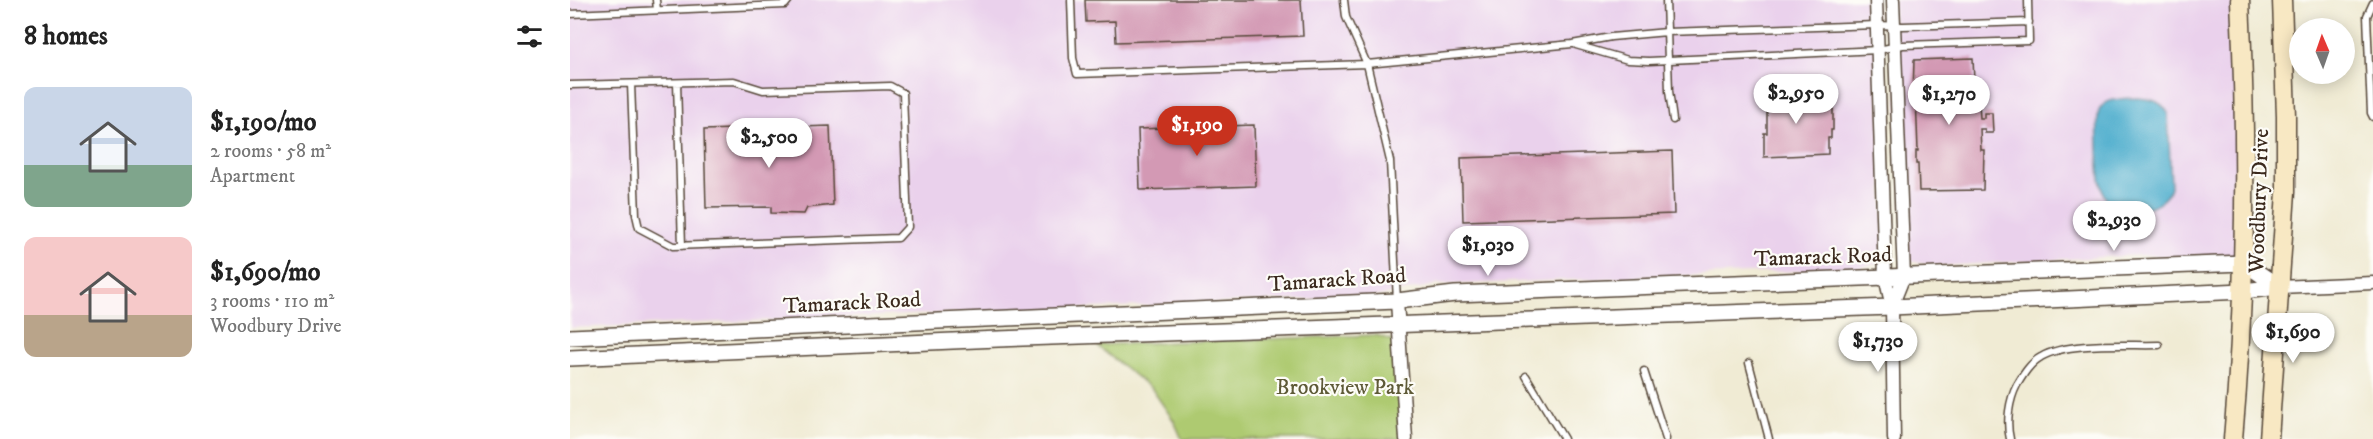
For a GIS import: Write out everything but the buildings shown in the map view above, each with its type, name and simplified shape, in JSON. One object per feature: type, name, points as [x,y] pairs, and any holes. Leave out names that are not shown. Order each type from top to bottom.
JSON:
[{"type":"main road","name":"Woodbury Drive","points":[[2233,439],[2244,291],[2244,158],[2240,0]]},
{"type":"main road","name":"Woodbury Drive","points":[[2270,439],[2285,225],[2287,160],[2282,0]]},
{"type":"street","points":[[1876,0],[1885,277],[1892,308],[1894,439]]},
{"type":"street","points":[[1892,308],[1904,276],[1893,0]]},
{"type":"street","points":[[2244,263],[2279,287],[2373,283]]},
{"type":"street","name":"Tamarack Road","points":[[570,338],[1397,301],[1455,294],[2244,263]]},
{"type":"street","name":"Tamarack Road","points":[[570,358],[986,340],[1892,308],[2244,291],[2279,287]]},
{"type":"street","points":[[1397,301],[1406,439]]},
{"type":"lane","points":[[656,0],[657,10]]},
{"type":"lane","points":[[570,14],[785,5],[789,0]]},
{"type":"lane","points":[[1071,0],[1073,58],[1077,74],[1367,64],[1572,44],[1611,37],[1667,32],[2029,22]]},
{"type":"lane","points":[[1344,0],[1346,17],[1367,64],[1390,160],[1397,301]]},
{"type":"lane","points":[[1666,0],[1669,92],[1673,120]]},
{"type":"lane","points":[[1572,44],[1628,60],[1668,60],[1878,50],[1896,46],[2030,41],[2028,0]]},
{"type":"lane","points":[[2373,3],[2367,16],[2373,117]]},
{"type":"lane","points":[[570,86],[631,84],[677,83],[734,81],[763,90],[890,86],[903,93],[908,227],[898,238],[673,246],[639,228],[636,215],[631,84]]},
{"type":"lane","points":[[677,83],[682,246]]},
{"type":"lane","points":[[2010,439],[2009,410],[2014,390],[2024,373],[2039,358],[2055,350],[2070,347],[2159,345]]},
{"type":"lane","points":[[1749,363],[1769,439]]},
{"type":"lane","points":[[1644,371],[1666,439]]},
{"type":"lane","points":[[1526,376],[1564,439]]},
{"type":"shaded area","points":[[570,0],[1876,0],[1885,261],[1853,269],[1436,285],[1374,297],[570,328]]},
{"type":"shaded area","points":[[1893,0],[2240,0],[2244,263],[2146,255],[1936,266],[1904,260]]},
{"type":"green space","name":"Brookview Park","points":[[1376,335],[1402,344],[1406,439],[1182,439],[1174,421],[1152,389],[1096,345]]},
{"type":"water","points":[[2137,98],[2159,103],[2168,113],[2171,187],[2159,203],[2138,210],[2116,207],[2103,193],[2098,143],[2098,114],[2103,104],[2119,99]]}]
